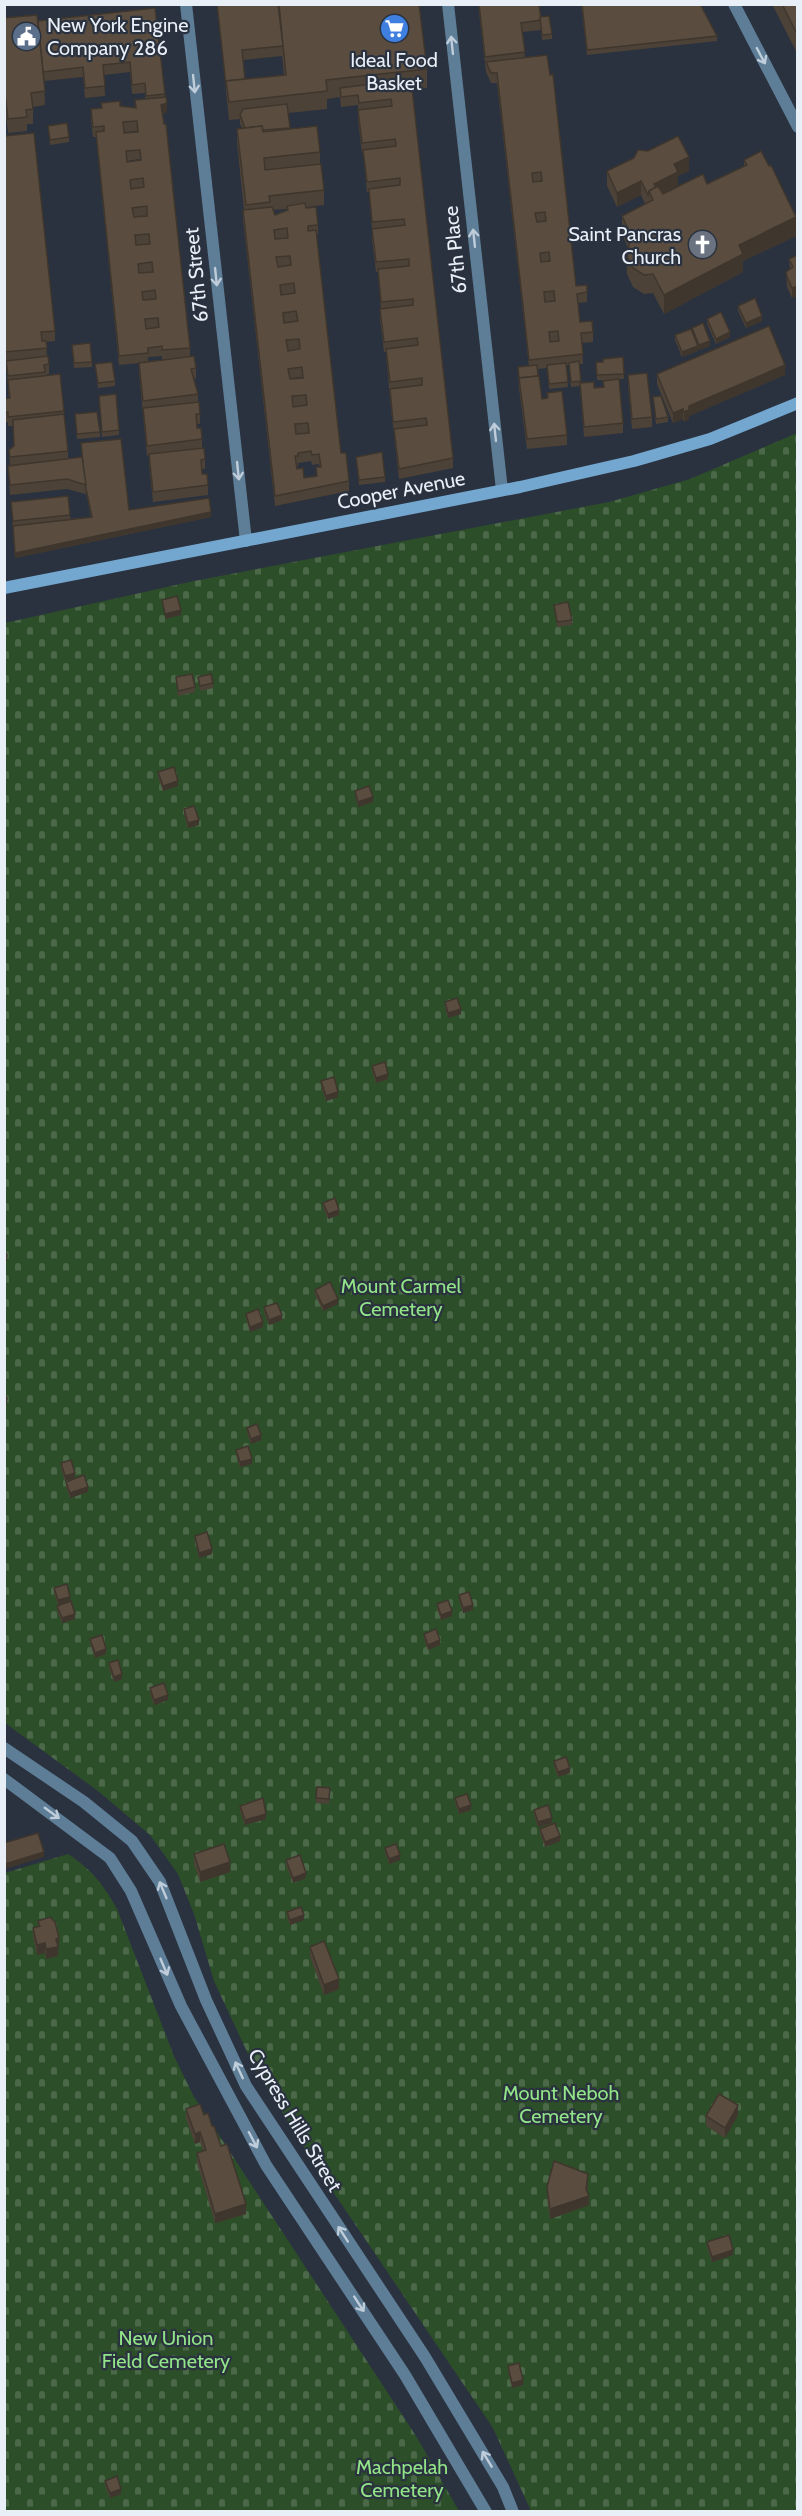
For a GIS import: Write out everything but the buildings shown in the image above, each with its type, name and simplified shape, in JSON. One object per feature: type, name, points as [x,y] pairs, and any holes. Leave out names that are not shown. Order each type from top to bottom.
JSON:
[{"type":"main road","name":"Cooper Avenue","points":[[4,588],[502,490],[634,461],[710,439],[798,403]]},
{"type":"street","name":"67th Street","points":[[186,4],[246,541]]},
{"type":"street","name":"67th Place","points":[[448,4],[502,490]]},
{"type":"street","points":[[734,4],[798,127]]},
{"type":"street","name":"Cypress Hills Street","points":[[4,1748],[84,1802],[132,1841],[160,1882],[206,2000],[246,2086],[425,2357],[503,2487],[513,2511]]},
{"type":"street","points":[[4,1779],[110,1858],[131,1891],[180,2006],[266,2164],[405,2375],[486,2511]]},
{"type":"green space","name":"Mount Carmel Cemetery","points":[[797,433],[797,2511],[531,2511],[493,2428],[317,2168],[255,2069],[214,1981],[194,1914],[178,1874],[150,1835],[98,1791],[5,1723],[5,623],[194,581],[609,502],[690,479]]},
{"type":"green space","name":"New Union Field Cemetery","points":[[68,1854],[96,1878],[117,1909],[174,2056],[194,2097],[416,2436],[459,2511],[5,2512],[5,1873]]},
{"type":"place","name":"Ideal Food Basket","points":[[394,29]]},
{"type":"place","name":"New York Engine Company 286","points":[[26,36]]},
{"type":"place","name":"Saint Pancras Church","points":[[702,245]]},
{"type":"park label","name":"Mount Neboh Cemetery","points":[[561,2104]]},
{"type":"park label","name":"Machpelah Cemetery","points":[[402,2478]]}]
